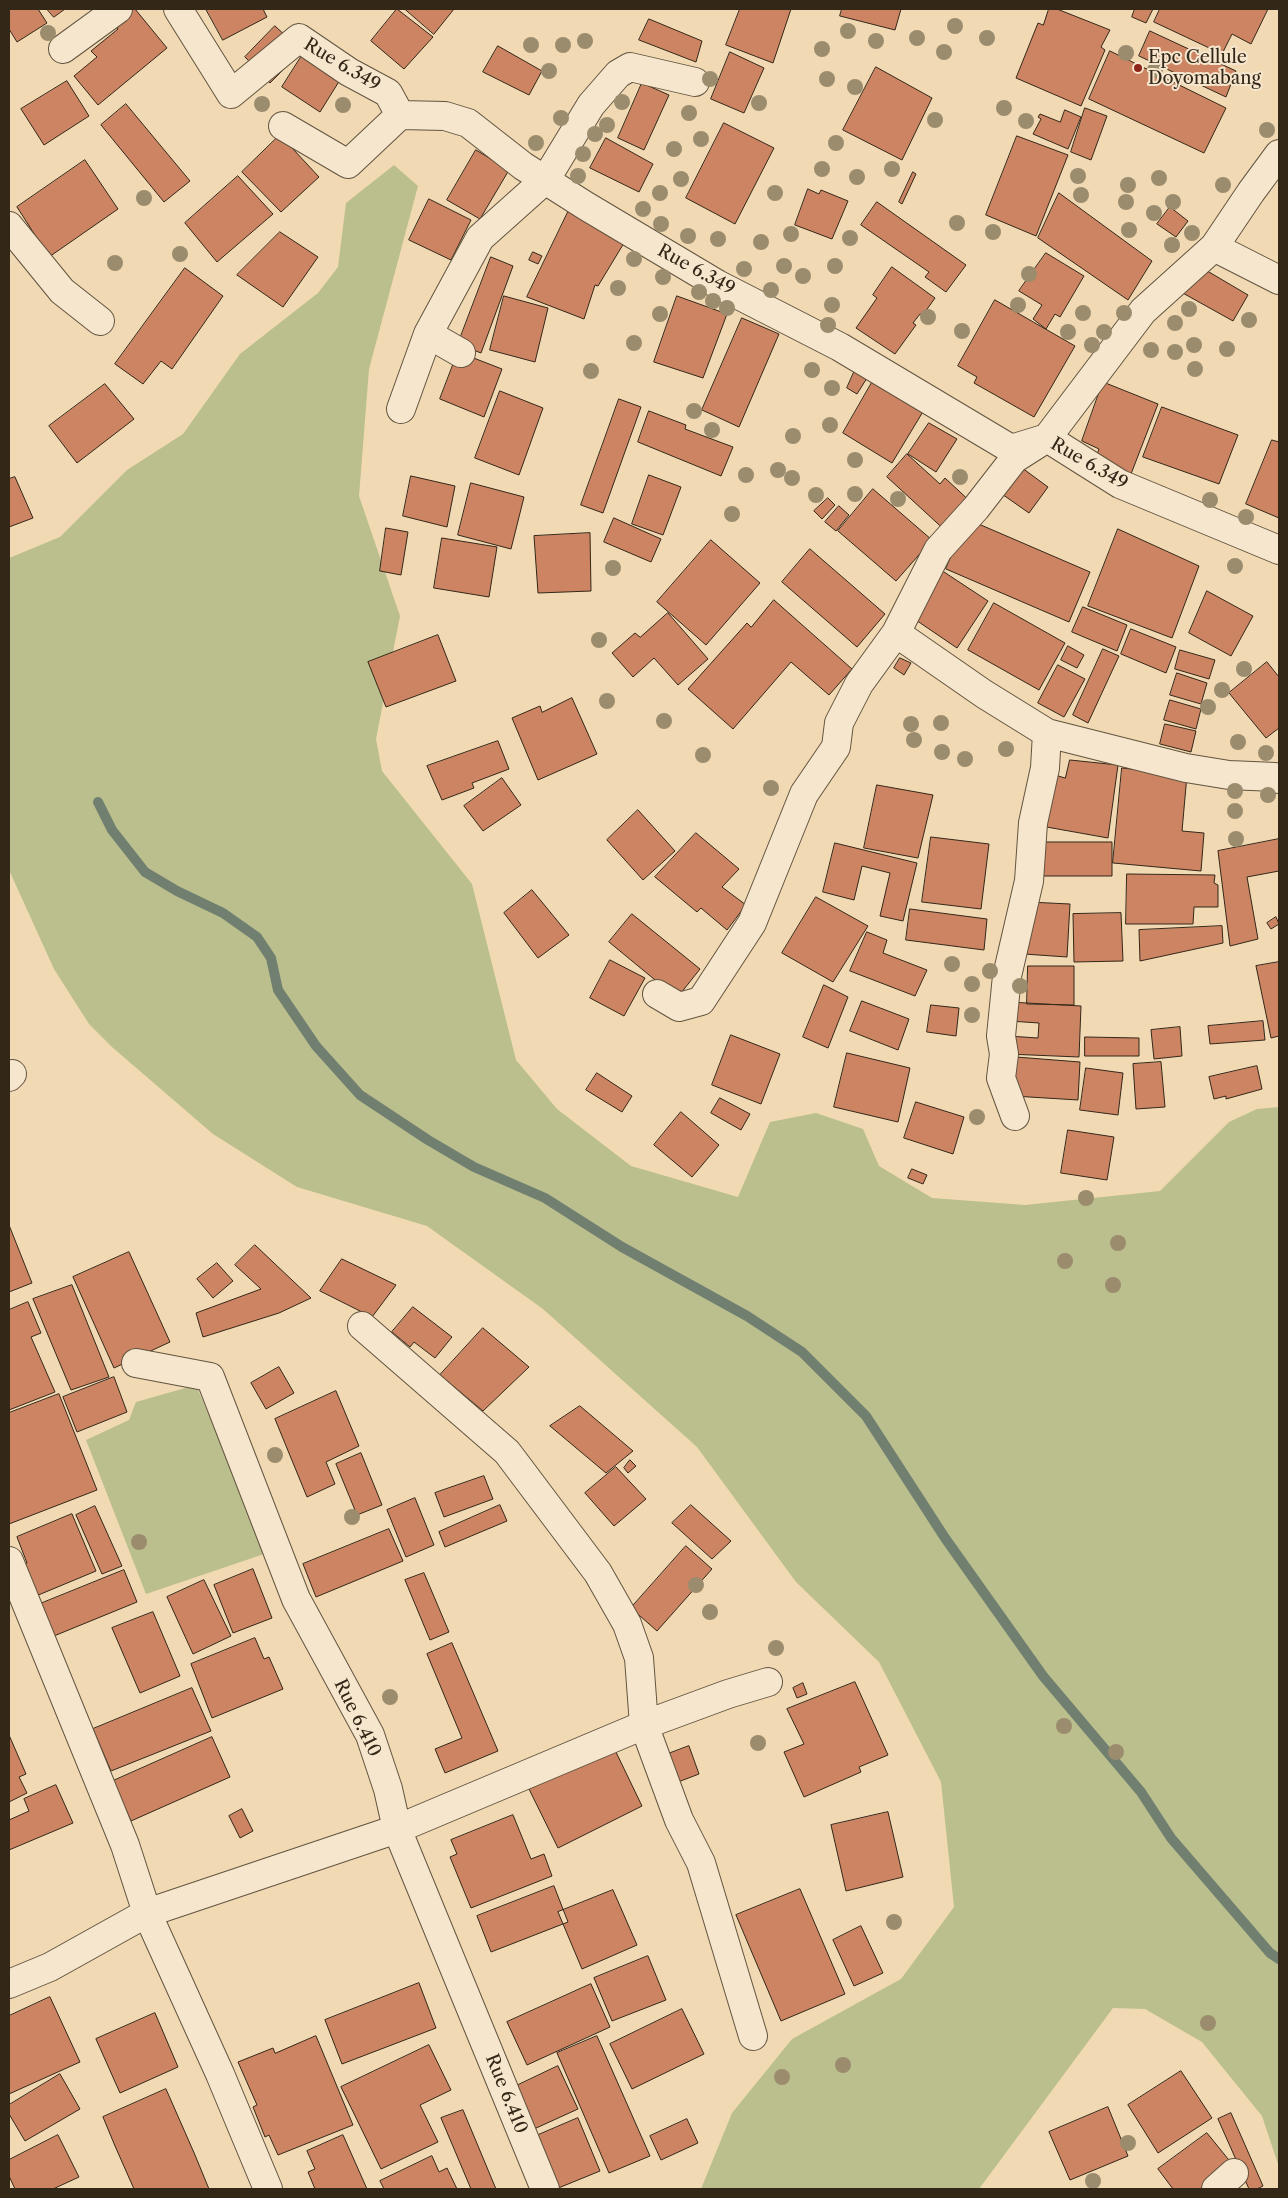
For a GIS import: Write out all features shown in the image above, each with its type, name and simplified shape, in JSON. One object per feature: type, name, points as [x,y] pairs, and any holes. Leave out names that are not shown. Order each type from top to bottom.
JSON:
[{"type":"street","points":[[63,49],[118,9]]},
{"type":"street","name":"Rue 6.349","points":[[178,9],[231,94],[299,38],[349,72],[388,93],[400,115],[446,116],[468,123],[523,166],[586,206],[717,284],[840,347],[1011,449],[1047,438],[1120,484],[1279,550]]},
{"type":"street","points":[[401,409],[428,334],[480,238],[546,179],[592,105],[624,70],[630,67],[695,82]]},
{"type":"street","points":[[282,126],[348,164],[400,115]]},
{"type":"street","points":[[657,994],[679,1007],[700,1001],[747,931],[770,880],[804,794],[836,747],[839,723],[855,692],[896,633],[938,550],[976,508],[1014,459],[1047,438],[1143,311],[1214,247],[1279,154]]},
{"type":"street","points":[[10,230],[62,291],[100,321]]},
{"type":"street","points":[[1214,247],[1279,280]]},
{"type":"street","points":[[428,334],[461,353]]},
{"type":"street","points":[[896,633],[984,694],[1047,733],[1186,768],[1229,775],[1276,776],[1279,780]]},
{"type":"street","points":[[1015,1116],[1001,1078],[1004,1054],[1001,1036],[1007,976],[1029,880],[1033,823],[1045,768],[1047,733]]},
{"type":"street","points":[[362,1326],[507,1452],[598,1573],[627,1624],[639,1658],[644,1725],[680,1820],[701,1863],[753,2036]]},
{"type":"street","name":"Rue 6.410","points":[[136,1363],[210,1377],[296,1599],[370,1736],[388,1789],[397,1829],[545,2189]]},
{"type":"street","points":[[9,1561],[125,1845],[147,1914],[220,2074],[268,2189]]},
{"type":"street","points":[[9,1984],[50,1967],[147,1914],[397,1829],[644,1725],[728,1694],[768,1682]]},
{"type":"green space","points":[[394,165],[418,186],[369,369],[359,496],[400,616],[376,739],[382,771],[472,884],[516,1060],[557,1109],[631,1166],[738,1197],[770,1122],[816,1113],[863,1129],[879,1166],[932,1198],[1025,1205],[1160,1191],[1229,1122],[1257,1109],[1279,1107],[1279,2167],[1262,2116],[1202,2042],[1145,2009],[1113,2008],[979,2189],[701,2189],[732,2113],[792,2039],[901,1979],[954,1907],[941,1782],[879,1662],[796,1582],[697,1447],[543,1309],[427,1226],[297,1187],[213,1134],[112,1047],[89,1024],[54,969],[9,870],[9,558],[60,537],[127,470],[183,434],[240,354],[318,293],[338,267],[346,203]]},
{"type":"green space","points":[[196,1385],[267,1553],[146,1594],[86,1440],[129,1420],[136,1402]]},
{"type":"building","points":[[9,9],[38,9],[47,23],[17,42],[9,29]]},
{"type":"building","points":[[47,9],[65,9],[54,17]]},
{"type":"building","points":[[131,9],[135,9],[167,48],[98,105],[74,76],[97,57],[91,51],[118,29],[113,23]]},
{"type":"building","points":[[206,9],[263,9],[267,17],[223,40]]},
{"type":"building","points":[[397,9],[433,37],[404,69],[371,41]]},
{"type":"building","points":[[405,9],[454,9],[434,34]]},
{"type":"building","points":[[740,9],[791,9],[773,63],[726,45]]},
{"type":"building","points":[[842,9],[901,9],[895,30],[840,16]]},
{"type":"building","points":[[1049,9],[1057,9],[1110,30],[1101,47],[1105,50],[1081,106],[1016,78],[1038,23],[1043,25]]},
{"type":"building","points":[[1135,9],[1153,9],[1146,23],[1132,17]]},
{"type":"building","points":[[1160,9],[1268,9],[1251,44],[1232,34],[1222,54],[1154,22]]},
{"type":"building","points":[[649,19],[702,41],[696,62],[639,40]]},
{"type":"building","points":[[275,26],[302,51],[270,83],[245,57]]},
{"type":"building","points":[[1150,31],[1236,71],[1226,97],[1139,56]]},
{"type":"building","points":[[315,35],[353,59],[320,112],[282,87]]},
{"type":"building","points":[[498,46],[542,71],[529,95],[483,72]]},
{"type":"building","points":[[1110,51],[1226,108],[1204,153],[1089,99]]},
{"type":"building","points":[[730,52],[764,68],[744,113],[711,99]]},
{"type":"building","points":[[876,67],[932,98],[902,160],[843,130]]},
{"type":"building","points":[[67,81],[89,116],[44,145],[21,109]]},
{"type":"building","points":[[642,83],[669,95],[644,150],[618,138]]},
{"type":"building","points":[[126,104],[190,181],[164,202],[101,125]]},
{"type":"building","points":[[1085,108],[1107,116],[1091,160],[1071,152]]},
{"type":"building","points":[[1065,110],[1081,117],[1068,149],[1033,134],[1041,119],[1038,117],[1040,114],[1060,122]]},
{"type":"building","points":[[724,123],[774,148],[735,224],[686,198]]},
{"type":"building","points":[[280,135],[319,177],[281,212],[242,172]]},
{"type":"building","points":[[1017,136],[1068,155],[1036,236],[986,215]]},
{"type":"building","points":[[606,138],[653,164],[639,192],[590,168]]},
{"type":"building","points":[[476,150],[509,170],[480,219],[447,200]]},
{"type":"building","points":[[85,160],[118,209],[49,257],[17,207]]},
{"type":"building","points":[[913,172],[916,174],[902,204],[899,202]]},
{"type":"building","points":[[238,176],[273,214],[217,262],[185,223]]},
{"type":"building","points":[[808,189],[819,194],[821,190],[848,201],[832,239],[795,225]]},
{"type":"building","points":[[1059,193],[1152,261],[1128,300],[1038,238]]},
{"type":"building","points":[[429,199],[471,220],[451,260],[409,240]]},
{"type":"building","points":[[877,202],[966,265],[946,292],[925,277],[929,272],[861,225]]},
{"type":"building","points":[[1170,207],[1188,221],[1176,237],[1157,224]]},
{"type":"building","points":[[570,208],[624,243],[598,286],[595,285],[584,319],[527,297]]},
{"type":"building","points":[[280,232],[318,257],[283,307],[237,275]]},
{"type":"building","points":[[533,252],[542,256],[538,264],[529,260]]},
{"type":"building","points":[[1046,253],[1084,276],[1060,317],[1055,314],[1046,329],[1033,319],[1042,305],[1019,291]]},
{"type":"building","points":[[491,257],[513,266],[481,353],[458,344]]},
{"type":"building","points":[[892,267],[935,298],[923,315],[920,314],[913,323],[916,325],[895,354],[856,328],[877,298],[873,295]]},
{"type":"building","points":[[185,268],[223,296],[172,369],[161,361],[143,384],[115,364]]},
{"type":"building","points":[[1209,272],[1248,295],[1233,321],[1181,292],[1184,286]]},
{"type":"building","points":[[504,296],[548,308],[535,362],[490,350]]},
{"type":"building","points":[[677,296],[727,314],[703,378],[654,362]]},
{"type":"building","points":[[995,300],[1075,346],[1034,417],[974,383],[977,377],[958,366]]},
{"type":"building","points":[[742,318],[779,334],[739,427],[702,410]]},
{"type":"building","points":[[458,352],[502,369],[484,417],[440,399]]},
{"type":"building","points":[[855,370],[867,378],[857,394],[847,388]]},
{"type":"building","points":[[874,379],[924,410],[892,463],[843,433]]},
{"type":"building","points":[[1103,382],[1158,404],[1131,474],[1096,457],[1099,449],[1082,441]]},
{"type":"building","points":[[105,384],[134,419],[77,463],[49,426]]},
{"type":"building","points":[[500,391],[543,408],[519,475],[475,458]]},
{"type":"building","points":[[619,399],[641,407],[603,513],[581,505]]},
{"type":"building","points":[[1162,407],[1238,435],[1219,484],[1143,457]]},
{"type":"building","points":[[649,411],[686,425],[685,429],[733,447],[721,476],[638,442]]},
{"type":"building","points":[[929,423],[957,439],[936,472],[908,454]]},
{"type":"building","points":[[1272,440],[1279,442],[1279,518],[1246,504]]},
{"type":"building","points":[[907,454],[940,484],[945,478],[974,505],[948,533],[887,477]]},
{"type":"building","points":[[1018,465],[1048,487],[1029,513],[999,492]]},
{"type":"building","points":[[649,475],[681,487],[663,535],[632,524]]},
{"type":"building","points":[[411,476],[455,486],[447,527],[403,516]]},
{"type":"building","points":[[15,477],[33,518],[9,527],[9,479]]},
{"type":"building","points":[[471,483],[524,497],[511,549],[458,535]]},
{"type":"building","points":[[873,489],[932,540],[896,581],[838,531]]},
{"type":"building","points":[[828,498],[835,505],[822,519],[814,511]]},
{"type":"building","points":[[839,506],[849,515],[836,531],[825,522]]},
{"type":"building","points":[[614,518],[661,539],[651,562],[604,542]]},
{"type":"building","points":[[967,519],[1090,572],[1069,622],[946,569]]},
{"type":"building","points":[[386,528],[408,532],[401,575],[380,571]]},
{"type":"building","points":[[1118,529],[1199,566],[1172,638],[1088,606]]},
{"type":"building","points":[[590,533],[591,591],[538,593],[534,536]]},
{"type":"building","points":[[442,538],[497,547],[489,597],[434,588]]},
{"type":"building","points":[[711,540],[760,583],[706,645],[657,602]]},
{"type":"building","points":[[810,549],[885,614],[857,647],[782,582]]},
{"type":"building","points":[[941,570],[988,601],[957,648],[910,616]]},
{"type":"building","points":[[1207,591],[1253,616],[1231,656],[1189,633]]},
{"type":"building","points":[[774,600],[852,669],[829,695],[791,662],[733,729],[688,689],[747,623],[751,627]]},
{"type":"building","points":[[994,603],[1065,643],[1039,690],[968,650]]},
{"type":"building","points":[[1083,607],[1127,625],[1117,651],[1072,632]]},
{"type":"building","points":[[668,613],[708,659],[678,685],[654,658],[633,677],[612,653],[635,633],[640,637]]},
{"type":"building","points":[[1131,629],[1176,647],[1166,673],[1121,654]]},
{"type":"building","points":[[438,635],[456,681],[386,707],[368,662]]},
{"type":"building","points":[[1068,646],[1084,655],[1077,668],[1061,660]]},
{"type":"building","points":[[1103,649],[1119,656],[1088,723],[1073,715]]},
{"type":"building","points":[[1180,650],[1215,660],[1209,679],[1175,669]]},
{"type":"building","points":[[900,658],[911,663],[904,675],[894,668]]},
{"type":"building","points":[[1267,662],[1279,677],[1279,728],[1266,738],[1229,693]]},
{"type":"building","points":[[1058,665],[1085,679],[1064,717],[1038,703]]},
{"type":"building","points":[[1177,673],[1207,683],[1201,704],[1170,695]]},
{"type":"building","points":[[572,698],[597,754],[538,780],[512,718],[540,706],[542,712]]},
{"type":"building","points":[[1170,700],[1201,709],[1196,729],[1164,720]]},
{"type":"building","points":[[1165,724],[1196,731],[1191,752],[1160,744]]},
{"type":"building","points":[[498,741],[509,769],[472,783],[474,788],[442,800],[427,766]]},
{"type":"building","points":[[1070,760],[1118,765],[1108,838],[1041,826],[1055,775],[1065,778]]},
{"type":"building","points":[[1122,768],[1187,775],[1182,831],[1204,833],[1201,871],[1113,863]]},
{"type":"building","points":[[502,778],[521,805],[483,831],[464,806]]},
{"type":"building","points":[[877,785],[933,795],[918,858],[864,848]]},
{"type":"building","points":[[638,810],[675,851],[643,880],[607,840]]},
{"type":"building","points":[[696,833],[739,869],[722,887],[746,905],[727,930],[701,908],[697,912],[655,877]]},
{"type":"building","points":[[931,837],[989,844],[981,909],[922,902]]},
{"type":"building","points":[[1279,839],[1279,871],[1247,877],[1258,939],[1230,946],[1218,851]]},
{"type":"building","points":[[1040,842],[1112,842],[1112,876],[1040,876]]},
{"type":"building","points":[[835,843],[917,863],[903,921],[880,916],[890,873],[862,866],[854,900],[823,892]]},
{"type":"building","points":[[1127,874],[1215,875],[1214,883],[1218,885],[1218,907],[1194,907],[1193,924],[1126,924]]},
{"type":"building","points":[[532,890],[569,935],[538,958],[504,913]]},
{"type":"building","points":[[816,897],[868,926],[833,982],[782,953]]},
{"type":"building","points":[[1028,902],[1070,904],[1067,957],[1024,954]]},
{"type":"building","points":[[910,909],[987,919],[984,950],[906,940]]},
{"type":"building","points":[[1121,913],[1123,961],[1074,962],[1073,914]]},
{"type":"building","points":[[632,914],[700,969],[677,998],[609,942]]},
{"type":"building","points":[[1276,917],[1279,924],[1271,929],[1267,923]]},
{"type":"building","points":[[1222,926],[1223,943],[1140,961],[1139,930]]},
{"type":"building","points":[[867,932],[887,940],[883,953],[927,970],[915,996],[850,971]]},
{"type":"building","points":[[610,960],[645,978],[624,1016],[590,998]]},
{"type":"building","points":[[1279,962],[1279,1036],[1271,1038],[1256,966]]},
{"type":"building","points":[[1028,966],[1074,966],[1074,1005],[1027,1004]]},
{"type":"building","points":[[824,985],[848,997],[828,1048],[803,1037]]},
{"type":"building","points":[[862,1001],[909,1019],[898,1050],[850,1031]]},
{"type":"building","points":[[1009,1002],[1081,1006],[1079,1057],[1007,1054],[1008,1036],[1038,1038],[1039,1023],[1009,1021]]},
{"type":"building","points":[[931,1005],[959,1008],[956,1036],[927,1032]]},
{"type":"building","points":[[1263,1021],[1265,1040],[1210,1044],[1208,1026]]},
{"type":"building","points":[[1180,1027],[1182,1056],[1154,1059],[1151,1030]]},
{"type":"building","points":[[731,1035],[780,1054],[761,1104],[712,1085]]},
{"type":"building","points":[[1085,1037],[1139,1038],[1139,1056],[1085,1056]]},
{"type":"building","points":[[847,1053],[910,1068],[898,1122],[834,1107]]},
{"type":"building","points":[[1016,1057],[1080,1062],[1078,1100],[1013,1096]]},
{"type":"building","points":[[1161,1062],[1165,1107],[1136,1109],[1133,1064]]},
{"type":"building","points":[[1257,1066],[1262,1089],[1226,1099],[1226,1096],[1214,1099],[1209,1077]]},
{"type":"building","points":[[1086,1068],[1123,1073],[1118,1115],[1080,1110]]},
{"type":"building","points":[[597,1073],[632,1096],[622,1112],[586,1090]]},
{"type":"building","points":[[720,1098],[750,1114],[741,1130],[711,1113]]},
{"type":"building","points":[[916,1102],[964,1117],[953,1154],[904,1138]]},
{"type":"building","points":[[681,1112],[719,1145],[692,1177],[654,1145]]},
{"type":"building","points":[[1068,1130],[1114,1137],[1107,1180],[1061,1173]]},
{"type":"building","points":[[912,1169],[927,1175],[923,1184],[908,1178]]},
{"type":"building","points":[[9,1225],[32,1283],[9,1292]]},
{"type":"building","points":[[255,1245],[311,1298],[279,1313],[203,1337],[196,1313],[261,1289],[235,1265]]},
{"type":"building","points":[[129,1252],[170,1342],[114,1368],[73,1277]]},
{"type":"building","points":[[342,1259],[396,1285],[372,1317],[320,1291]]},
{"type":"building","points":[[217,1263],[233,1281],[213,1298],[197,1279]]},
{"type":"building","points":[[72,1285],[109,1377],[71,1390],[33,1299]]},
{"type":"building","points":[[28,1302],[41,1333],[31,1337],[55,1392],[9,1410],[9,1310]]},
{"type":"building","points":[[413,1307],[452,1337],[435,1358],[414,1342],[410,1347],[392,1332]]},
{"type":"building","points":[[483,1328],[529,1367],[483,1411],[440,1375]]},
{"type":"building","points":[[279,1367],[294,1393],[266,1409],[251,1383]]},
{"type":"building","points":[[114,1377],[127,1412],[77,1432],[63,1397]]},
{"type":"building","points":[[336,1391],[359,1446],[326,1462],[335,1484],[307,1497],[275,1419]]},
{"type":"building","points":[[59,1394],[97,1490],[9,1524],[9,1413]]},
{"type":"building","points":[[580,1406],[633,1451],[606,1473],[550,1426]]},
{"type":"building","points":[[361,1453],[382,1505],[357,1515],[336,1464]]},
{"type":"building","points":[[630,1460],[636,1466],[628,1473],[624,1468]]},
{"type":"building","points":[[616,1467],[646,1499],[614,1526],[585,1493]]},
{"type":"building","points":[[484,1476],[493,1499],[444,1517],[435,1493]]},
{"type":"building","points":[[415,1498],[434,1545],[406,1557],[387,1510]]},
{"type":"building","points":[[500,1505],[507,1521],[445,1547],[439,1532]]},
{"type":"building","points":[[691,1505],[731,1541],[712,1559],[672,1523]]},
{"type":"building","points":[[95,1506],[122,1566],[102,1574],[76,1515]]},
{"type":"building","points":[[72,1514],[96,1571],[36,1596],[23,1564],[27,1563],[17,1537]]},
{"type":"building","points":[[389,1529],[403,1561],[316,1597],[303,1564]]},
{"type":"building","points":[[686,1546],[712,1569],[657,1631],[631,1608]]},
{"type":"building","points":[[253,1569],[272,1618],[233,1633],[214,1585]]},
{"type":"building","points":[[124,1570],[137,1602],[49,1638],[35,1606]]},
{"type":"building","points":[[424,1573],[449,1632],[430,1640],[405,1580]]},
{"type":"building","points":[[204,1580],[231,1636],[193,1654],[167,1597]]},
{"type":"building","points":[[153,1612],[180,1676],[140,1693],[112,1628]]},
{"type":"building","points":[[255,1638],[264,1659],[269,1657],[283,1689],[212,1718],[191,1664]]},
{"type":"building","points":[[452,1643],[498,1751],[445,1773],[435,1749],[462,1738],[427,1654]]},
{"type":"building","points":[[855,1682],[888,1755],[859,1767],[861,1772],[804,1797],[784,1752],[804,1744],[787,1709]]},
{"type":"building","points":[[803,1683],[807,1694],[797,1698],[793,1688]]},
{"type":"building","points":[[192,1688],[211,1731],[111,1771],[93,1729]]},
{"type":"building","points":[[9,1735],[26,1774],[19,1777],[27,1793],[9,1802]]},
{"type":"building","points":[[212,1737],[230,1777],[131,1821],[113,1781]]},
{"type":"building","points":[[689,1746],[699,1774],[678,1782],[668,1754]]},
{"type":"building","points":[[614,1748],[642,1806],[558,1848],[529,1789]]},
{"type":"building","points":[[56,1785],[73,1823],[9,1850],[9,1820],[29,1811],[24,1799]]},
{"type":"building","points":[[242,1809],[253,1831],[240,1838],[229,1816]]},
{"type":"building","points":[[888,1812],[903,1877],[846,1891],[831,1825]]},
{"type":"building","points":[[513,1815],[531,1859],[544,1854],[552,1876],[471,1908],[450,1857],[457,1854],[451,1840]]},
{"type":"building","points":[[554,1886],[568,1922],[491,1952],[477,1916]]},
{"type":"building","points":[[800,1889],[845,1994],[781,2021],[736,1915]]},
{"type":"building","points":[[613,1890],[637,1945],[582,1969],[558,1912]]},
{"type":"building","points":[[861,1926],[883,1973],[854,1986],[833,1940]]},
{"type":"building","points":[[648,1956],[666,2000],[612,2021],[594,1978]]},
{"type":"building","points":[[419,1983],[436,2028],[342,2064],[325,2020]]},
{"type":"building","points":[[591,1984],[610,2027],[527,2065],[507,2022]]},
{"type":"building","points":[[50,1997],[80,2062],[9,2094],[9,2016]]},
{"type":"building","points":[[682,2009],[704,2054],[632,2089],[610,2044]]},
{"type":"building","points":[[155,2013],[178,2067],[120,2093],[96,2039]]},
{"type":"building","points":[[316,2036],[353,2125],[278,2155],[269,2135],[265,2137],[253,2107],[257,2105],[238,2062],[273,2048],[275,2053]]},
{"type":"building","points":[[597,2036],[650,2156],[609,2173],[557,2053]]},
{"type":"building","points":[[429,2045],[451,2090],[420,2105],[438,2142],[381,2169],[341,2087]]},
{"type":"building","points":[[558,2066],[578,2109],[534,2129],[514,2087]]},
{"type":"building","points":[[1181,2071],[1212,2118],[1158,2153],[1128,2105]]},
{"type":"building","points":[[60,2074],[80,2109],[25,2141],[9,2114],[9,2105]]},
{"type":"building","points":[[166,2089],[209,2189],[134,2189],[115,2146],[103,2117]]},
{"type":"building","points":[[1108,2107],[1128,2156],[1070,2180],[1049,2132]]},
{"type":"building","points":[[463,2110],[496,2189],[471,2189],[441,2118]]},
{"type":"building","points":[[1231,2113],[1263,2186],[1257,2189],[1249,2189],[1218,2119]]},
{"type":"building","points":[[578,2118],[600,2171],[556,2189],[529,2139]]},
{"type":"building","points":[[687,2119],[698,2143],[661,2160],[650,2136]]},
{"type":"building","points":[[1207,2133],[1237,2170],[1212,2189],[1173,2189],[1158,2169]]},
{"type":"building","points":[[58,2135],[79,2177],[53,2189],[15,2189],[9,2176],[9,2160]]},
{"type":"building","points":[[343,2135],[367,2189],[315,2189],[308,2172],[315,2169],[307,2151]]},
{"type":"building","points":[[432,2156],[439,2172],[447,2168],[457,2189],[384,2189],[380,2181]]},
{"type":"waterway","points":[[98,802],[112,830],[145,872],[177,891],[223,913],[257,937],[271,958],[278,990],[316,1046],[360,1095],[428,1140],[474,1167],[545,1198],[622,1247],[747,1316],[802,1352],[866,1416],[945,1538],[1043,1676],[1141,1792],[1171,1838],[1270,1953],[1279,1959]]},
{"type":"place","name":"Epc Cellule Doyomabang","points":[[1138,68]]}]
